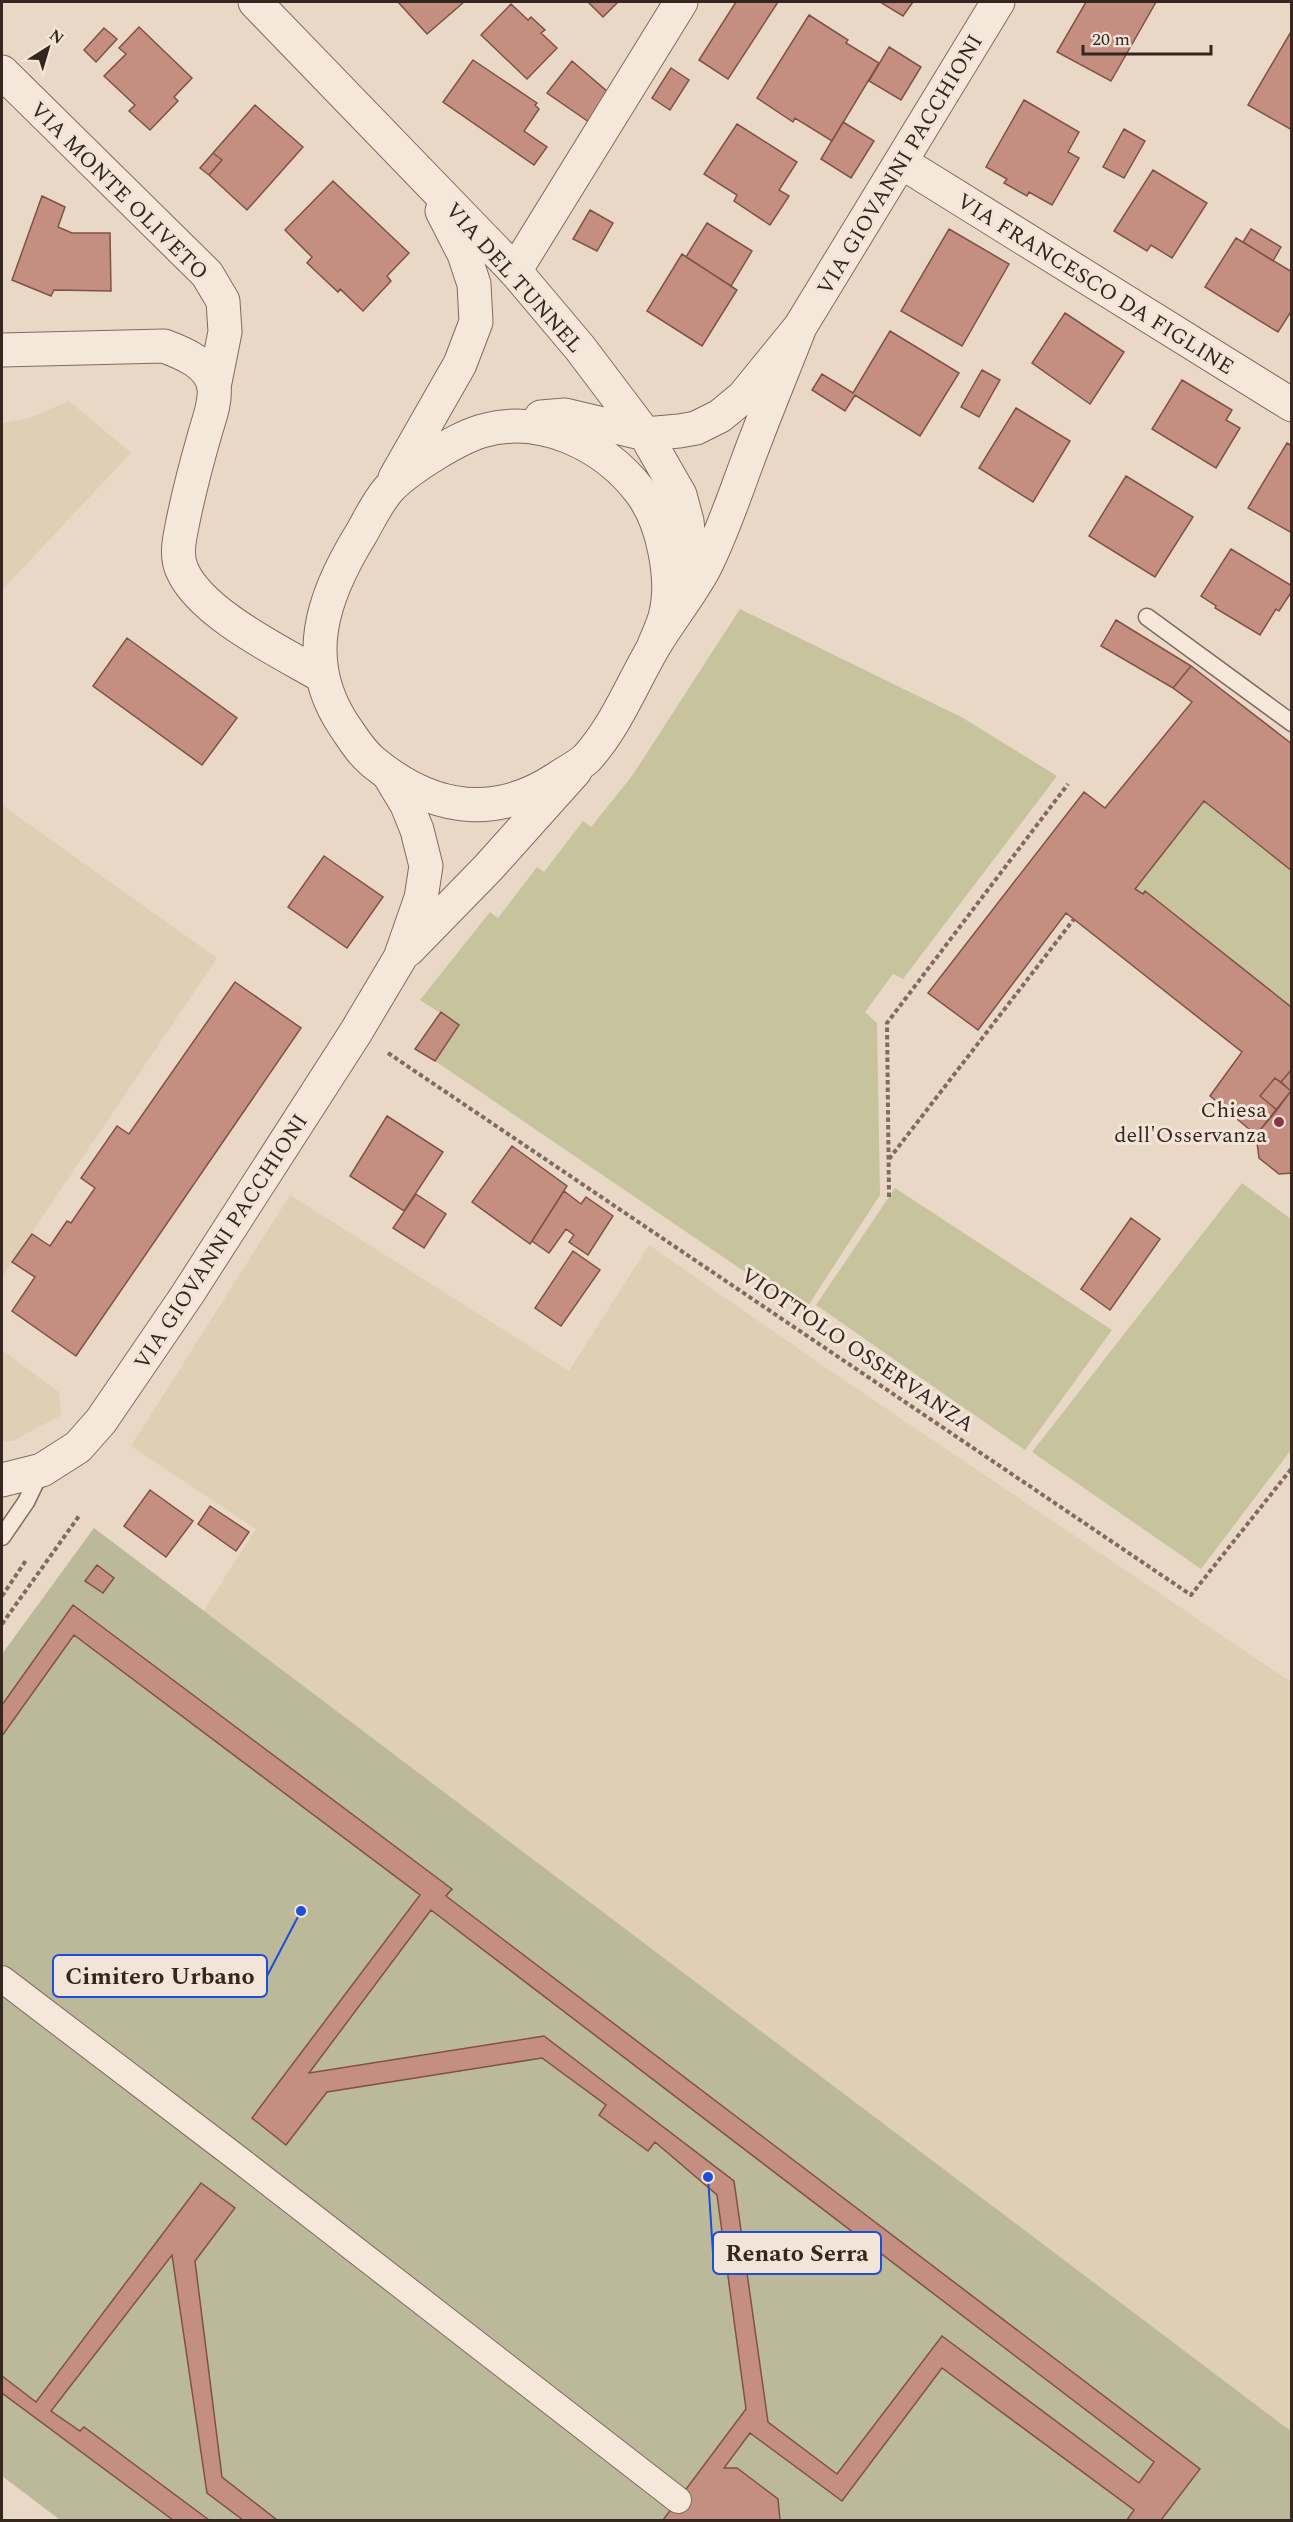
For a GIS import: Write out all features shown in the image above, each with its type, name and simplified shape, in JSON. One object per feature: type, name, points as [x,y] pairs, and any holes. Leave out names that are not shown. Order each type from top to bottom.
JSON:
[{"type":"street","name":"VIA DEL TUNNEL","points":[[255,2],[515,271],[580,348],[645,434],[680,495],[687,521],[690,549],[668,593]]},
{"type":"street","points":[[515,271],[681,2]]},
{"type":"street","name":"VIA GIOVANNI PACCHIONI","points":[[482,431],[535,418],[565,415],[645,434],[696,428],[720,416],[743,397],[800,327],[998,2]]},
{"type":"street","name":"VIA MONTE OLIVETO","points":[[2,72],[207,274],[223,301],[225,332],[211,409],[190,487],[178,547],[181,569],[193,589],[219,614],[322,676]]},
{"type":"street","name":"VIA FRANCESCO DA FIGLINE","points":[[901,162],[1292,405]]},
{"type":"street","points":[[420,174],[451,226],[464,254],[474,284],[476,322],[460,364],[388,490],[341,566],[323,613],[320,642],[322,676],[335,712],[364,755],[411,789],[441,802],[476,804],[504,802],[532,794],[585,760]]},
{"type":"street","name":"VIA GIOVANNI PACCHIONI","points":[[400,958],[488,868],[585,760],[606,731],[654,645],[705,566],[800,327]]},
{"type":"street","points":[[2,350],[164,346],[187,354],[206,371],[214,387]]},
{"type":"street","points":[[388,490],[420,464],[455,442],[482,431],[522,426],[569,437],[597,450],[620,467],[642,494],[655,518],[666,560],[668,593],[666,615],[654,645]]},
{"type":"street","name":"VIA GIOVANNI PACCHIONI","points":[[2,1480],[42,1470],[78,1446],[101,1422],[193,1286],[350,1041],[400,958],[421,898],[426,866],[417,830],[407,805],[389,775]]},
{"type":"street","points":[[2,1979],[678,2500]]},
{"type":"lane","points":[[1147,617],[1292,723]]},
{"type":"lane","points":[[2,1537],[26,1502],[42,1470]]},
{"type":"path","points":[[889,1197],[887,1023],[1068,784]]},
{"type":"path","points":[[888,1160],[1074,919]]},
{"type":"path","name":"VIOTTOLO OSSERVANZA","points":[[381,1048],[1191,1595],[1292,1468]]},
{"type":"path","points":[[2,1624],[79,1516]]},
{"type":"shaded area","points":[[69,401],[131,453],[2,590],[2,423],[29,418]]},
{"type":"shaded area","points":[[740,609],[963,718],[1057,776],[903,979],[893,974],[865,1012],[877,1023],[880,1195],[804,1312],[435,1061],[459,1025],[420,1000],[490,912],[498,918],[537,867],[544,872],[583,821],[591,827],[632,776]]},
{"type":"shaded area","points":[[1204,801],[1291,871],[1290,1006],[1145,892],[1143,894],[1135,889]]},
{"type":"shaded area","points":[[2,805],[217,958],[2,1277]]},
{"type":"shaded area","points":[[1242,1183],[1291,1219],[1291,1450],[1201,1569],[1032,1452]]},
{"type":"shaded area","points":[[895,1188],[1112,1330],[1025,1450],[816,1305]]},
{"type":"shaded area","points":[[290,1195],[569,1371],[649,1245],[835,1374],[1291,1682],[1291,2432],[203,1611],[256,1529],[131,1446]]},
{"type":"shaded area","points":[[2,1350],[59,1392],[61,1415],[13,1441],[2,1441]]},
{"type":"shaded area","points":[[94,1528],[1292,2432],[1291,2520],[60,2520],[2,2476],[2,1654]]},
{"type":"building","points":[[398,2],[464,2],[427,34]]},
{"type":"building","points":[[588,2],[618,2],[603,17]]},
{"type":"building","points":[[736,2],[778,2],[728,79],[699,60]]},
{"type":"building","points":[[880,2],[913,2],[903,16]]},
{"type":"building","points":[[1086,2],[1156,2],[1111,81],[1057,52]]},
{"type":"building","points":[[511,4],[528,20],[531,17],[545,30],[541,33],[557,48],[527,79],[481,35]]},
{"type":"building","points":[[809,15],[848,40],[846,43],[879,63],[832,141],[795,118],[793,122],[757,98]]},
{"type":"building","points":[[139,27],[192,78],[174,97],[178,101],[150,130],[129,111],[135,105],[104,76],[126,54],[119,48]]},
{"type":"building","points":[[104,28],[117,39],[96,62],[84,50]]},
{"type":"building","points":[[1292,30],[1292,130],[1248,105]]},
{"type":"building","points":[[889,47],[921,67],[901,100],[869,81]]},
{"type":"building","points":[[473,60],[537,103],[535,105],[539,109],[524,131],[547,147],[534,165],[443,102]]},
{"type":"building","points":[[572,61],[609,93],[589,122],[547,93]]},
{"type":"building","points":[[671,68],[689,80],[670,110],[652,98]]},
{"type":"building","points":[[1024,100],[1079,132],[1068,152],[1079,158],[1052,205],[1029,192],[1027,196],[1004,183],[1007,179],[986,167]]},
{"type":"building","points":[[255,105],[303,147],[247,210],[209,175],[222,160],[213,153]]},
{"type":"building","points":[[843,122],[874,141],[851,178],[821,159]]},
{"type":"building","points":[[737,124],[797,162],[779,190],[789,196],[770,225],[734,201],[737,195],[704,174]]},
{"type":"building","points":[[1124,129],[1145,141],[1124,178],[1103,167]]},
{"type":"building","points":[[213,153],[222,160],[209,175],[200,168]]},
{"type":"building","points":[[1153,170],[1207,203],[1172,258],[1151,245],[1147,251],[1114,231]]},
{"type":"building","points":[[333,181],[409,253],[387,276],[391,281],[363,311],[340,289],[338,292],[307,263],[312,257],[285,230]]},
{"type":"building","points":[[42,196],[65,207],[58,227],[72,233],[110,233],[111,291],[54,290],[51,296],[12,280]]},
{"type":"building","points":[[590,210],[613,223],[597,251],[573,239]]},
{"type":"building","points":[[707,223],[752,251],[731,286],[686,257]]},
{"type":"building","points":[[949,229],[1009,264],[962,346],[901,311]]},
{"type":"building","points":[[1251,229],[1281,247],[1273,261],[1243,242]]},
{"type":"building","points":[[1236,238],[1292,272],[1292,310],[1278,332],[1205,287]]},
{"type":"building","points":[[682,254],[737,290],[702,346],[647,311]]},
{"type":"building","points":[[1065,313],[1124,352],[1090,404],[1032,363]]},
{"type":"building","points":[[890,331],[959,373],[920,436],[855,395],[845,411],[812,390],[822,374],[853,393]]},
{"type":"building","points":[[982,370],[1000,380],[979,417],[961,407]]},
{"type":"building","points":[[1182,380],[1232,410],[1226,420],[1240,428],[1216,468],[1152,429]]},
{"type":"building","points":[[1016,408],[1070,441],[1033,502],[979,468]]},
{"type":"building","points":[[1287,443],[1292,446],[1292,533],[1248,508]]},
{"type":"building","points":[[1126,476],[1193,517],[1155,577],[1089,536]]},
{"type":"building","points":[[1231,549],[1292,586],[1292,591],[1279,611],[1276,609],[1260,635],[1215,608],[1216,606],[1201,596]]},
{"type":"building","points":[[1116,620],[1191,666],[1173,688],[1101,646]]},
{"type":"building","points":[[127,638],[237,718],[202,765],[93,686]]},
{"type":"building","points":[[1191,666],[1292,744],[1292,871],[1204,801],[1135,889],[1143,894],[1145,891],[1290,1006],[1292,1005],[1292,1069],[1281,1082],[1275,1078],[1260,1096],[1277,1110],[1256,1135],[1210,1096],[1242,1052],[1066,913],[978,1030],[928,993],[1084,792],[1105,808],[1192,702],[1173,688]]},
{"type":"building","points":[[324,856],[383,897],[347,948],[288,907]]},
{"type":"building","points":[[235,982],[301,1028],[76,1356],[12,1311],[35,1277],[12,1262],[32,1234],[50,1246],[67,1221],[71,1223],[95,1188],[81,1178],[117,1126],[129,1134]]},
{"type":"building","points":[[441,1012],[459,1025],[435,1061],[415,1049]]},
{"type":"building","name":"Chiesa dell'Osservanza","points":[[1292,1069],[1292,1173],[1279,1174],[1259,1158],[1256,1135],[1291,1091],[1281,1082]]},
{"type":"building","points":[[1275,1078],[1291,1091],[1277,1110],[1260,1096]]},
{"type":"building","points":[[387,1116],[443,1152],[404,1211],[350,1176]]},
{"type":"building","points":[[512,1146],[567,1186],[530,1244],[472,1202]]},
{"type":"building","points":[[564,1191],[581,1204],[586,1197],[613,1216],[588,1255],[569,1242],[574,1235],[566,1229],[549,1253],[532,1241]]},
{"type":"building","points":[[416,1194],[446,1214],[424,1248],[393,1228]]},
{"type":"building","points":[[1131,1218],[1160,1239],[1110,1310],[1081,1289]]},
{"type":"building","points":[[573,1251],[600,1270],[561,1326],[535,1308]]},
{"type":"building","points":[[150,1490],[193,1521],[166,1557],[124,1526]]},
{"type":"building","points":[[210,1506],[249,1532],[236,1551],[198,1524]]},
{"type":"building","points":[[97,1565],[114,1578],[103,1593],[85,1581]]},
{"type":"building","points":[[73,1605],[452,1889],[446,1896],[1200,2469],[1161,2520],[1127,2520],[1134,2510],[942,2368],[842,2501],[750,2433],[724,2468],[737,2468],[778,2499],[780,2520],[663,2520],[746,2409],[717,2195],[655,2142],[648,2151],[599,2115],[606,2105],[542,2058],[327,2092],[286,2145],[252,2118],[420,1895],[74,1635],[2,1736],[2,1705]],"holes":[[[431,1910],[1154,2462],[1139,2483],[942,2336],[837,2474],[768,2422],[734,2181],[544,2036],[309,2073]]]},
{"type":"building","points":[[201,2183],[235,2208],[195,2261],[222,2477],[277,2520],[243,2520],[207,2493],[172,2255],[51,2411],[80,2431],[84,2427],[209,2520],[173,2520],[2,2393],[2,2376],[36,2402]]},
{"type":"place","name":"Chiesa dell'Osservanza","points":[[1279,1122]]},
{"type":"place","name":"Cimitero Urbano","points":[[301,1911]]},
{"type":"place","name":"Renato Serra","points":[[708,2177]]}]
